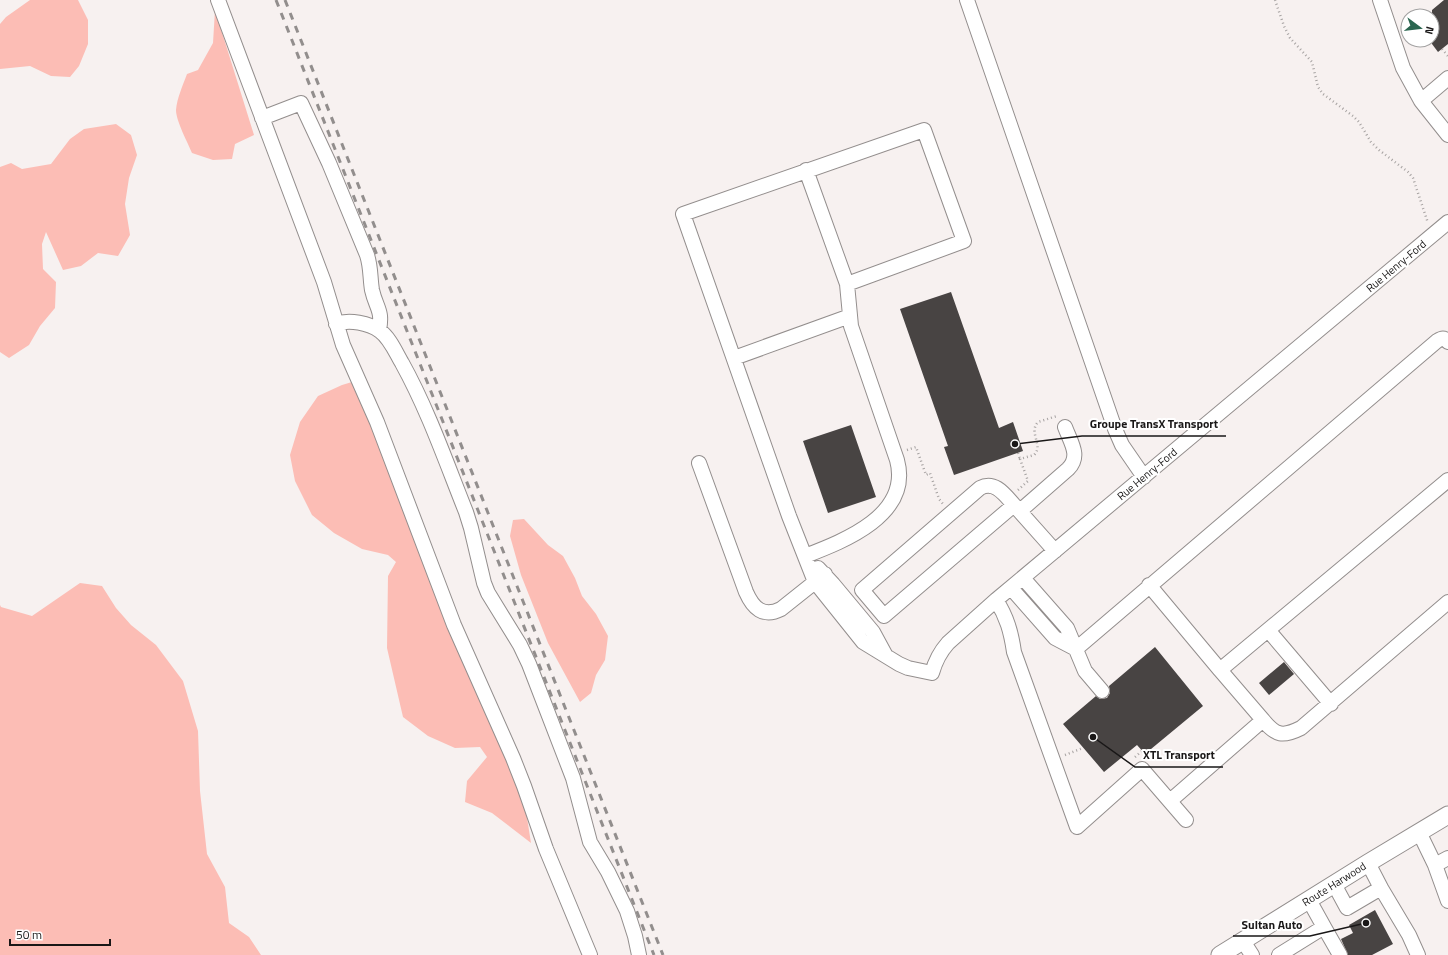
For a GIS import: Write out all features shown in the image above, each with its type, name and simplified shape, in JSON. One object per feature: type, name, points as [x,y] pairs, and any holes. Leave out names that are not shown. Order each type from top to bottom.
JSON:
[{"type":"main road","name":"Route Harwood","points":[[1220,955],[1248,948],[1308,900],[1448,815]]},
{"type":"street","points":[[218,0],[324,282],[343,345],[377,422],[454,625],[513,758],[546,849],[590,955]]},
{"type":"street","points":[[967,0],[1115,429],[1122,445],[1144,477]]},
{"type":"street","points":[[1380,0],[1403,68],[1421,102],[1448,135]]},
{"type":"street","points":[[1421,102],[1448,78]]},
{"type":"street","points":[[262,118],[300,103],[329,163],[367,255],[370,264],[372,292],[381,314],[379,330]]},
{"type":"street","points":[[699,463],[746,592],[753,605],[763,612],[775,612],[820,578],[805,556],[788,516],[683,214],[924,130],[964,241],[847,284]]},
{"type":"street","points":[[805,556],[847,539],[869,525],[884,510],[898,491],[900,483],[899,466],[851,326],[847,284],[806,170]]},
{"type":"street","name":"Rue Henry-Ford","points":[[820,578],[863,642],[898,664],[932,674],[937,660],[948,643],[996,600],[1448,222]]},
{"type":"street","points":[[734,358],[850,316]]},
{"type":"street","points":[[336,324],[346,321],[371,326],[379,330],[399,357],[425,410],[467,517],[484,583],[488,593],[520,645],[529,664],[577,789],[586,831],[590,842],[608,872],[627,911],[637,941],[639,955]]},
{"type":"street","points":[[1076,649],[1437,340],[1442,338],[1446,339],[1448,342]]},
{"type":"street","points":[[1055,551],[1016,504],[995,486],[989,485],[980,488],[862,590],[884,616],[1016,504],[1068,470],[1074,461],[1074,452],[1063,422]]},
{"type":"street","points":[[1220,670],[1448,480]]},
{"type":"street","points":[[1023,578],[1067,628],[1084,671],[1102,691]]},
{"type":"street","points":[[1149,586],[1270,729],[1284,734],[1302,728],[1448,602]]},
{"type":"street","points":[[1011,588],[1055,638],[1076,649]]},
{"type":"street","points":[[996,600],[1008,623],[1014,652],[1077,827],[1142,769],[1186,820]]},
{"type":"street","points":[[1268,630],[1330,704]]},
{"type":"street","points":[[1170,801],[1263,720]]},
{"type":"street","points":[[1419,832],[1447,894]]},
{"type":"street","points":[[1435,865],[1448,858]]},
{"type":"street","points":[[1368,863],[1418,955]]},
{"type":"street","points":[[1334,884],[1347,908],[1381,888]]},
{"type":"street","points":[[1308,900],[1340,955]]},
{"type":"street","points":[[1279,955],[1324,928]]},
{"type":"path","points":[[1275,0],[1290,38],[1312,62],[1318,87],[1323,94],[1353,116],[1359,122],[1371,142],[1408,172],[1413,178],[1427,221],[1434,233]]},
{"type":"path","points":[[1442,49],[1448,56]]},
{"type":"path","points":[[1020,459],[1036,453],[1038,445],[1034,432],[1038,422],[1059,415],[1063,422]]},
{"type":"path","points":[[895,454],[916,447],[926,475],[930,473],[939,499]]},
{"type":"path","points":[[1016,504],[1028,481],[1018,453]]},
{"type":"path","points":[[1069,754],[1083,748]]},
{"type":"shaded area","points":[[30,0],[78,0],[88,20],[88,44],[79,66],[70,77],[51,76],[30,66],[0,69],[0,24],[6,17]]},
{"type":"shaded area","points":[[215,10],[254,135],[235,144],[232,159],[213,160],[192,153],[180,126],[176,110],[179,96],[187,74],[198,70],[213,43]]},
{"type":"shaded area","points":[[116,124],[131,135],[137,155],[129,178],[125,204],[130,235],[118,256],[98,253],[81,266],[63,270],[46,232],[42,244],[43,269],[56,282],[55,308],[40,326],[29,345],[9,358],[0,352],[0,167],[11,163],[22,169],[51,164],[70,139],[84,129]]},
{"type":"shaded area","points":[[352,382],[389,468],[438,603],[488,713],[525,805],[531,843],[492,813],[465,802],[467,781],[487,757],[480,747],[455,748],[428,736],[403,717],[387,648],[388,576],[396,562],[388,555],[362,549],[334,533],[312,515],[295,481],[290,455],[300,422],[318,396]]},
{"type":"shaded area","points":[[524,519],[548,545],[563,556],[575,578],[582,596],[596,614],[608,636],[605,660],[596,675],[591,693],[580,702],[548,643],[521,575],[510,536],[513,520]]},
{"type":"shaded area","points":[[80,583],[102,586],[116,608],[131,625],[156,645],[183,681],[198,731],[200,791],[207,854],[225,887],[229,923],[249,937],[261,955],[0,955],[0,605],[1,607],[32,616]]},
{"type":"building","points":[[1444,0],[1448,0],[1448,44],[1438,52],[1435,48],[1440,48],[1440,8],[1434,8]]},
{"type":"building","points":[[951,292],[999,428],[1013,422],[1023,451],[954,475],[944,447],[948,446],[900,309]]},
{"type":"building","points":[[851,425],[876,497],[828,513],[803,441]]},
{"type":"building","points":[[1155,647],[1203,706],[1145,754],[1137,745],[1104,772],[1063,724],[1096,696],[1100,699],[1107,698],[1110,693],[1109,686]]},
{"type":"building","points":[[1284,662],[1294,674],[1269,695],[1259,683]]},
{"type":"building","points":[[1375,910],[1393,944],[1372,955],[1348,955],[1341,939],[1353,933],[1349,925]]},
{"type":"railway","points":[[276,0],[654,955]]},
{"type":"railway","points":[[285,0],[663,955]]},
{"type":"place","name":"Groupe TransX Transport","points":[[1015,444]]},
{"type":"place","name":"XTL Transport","points":[[1093,737]]},
{"type":"place","name":"Sultan Auto","points":[[1366,923]]}]
